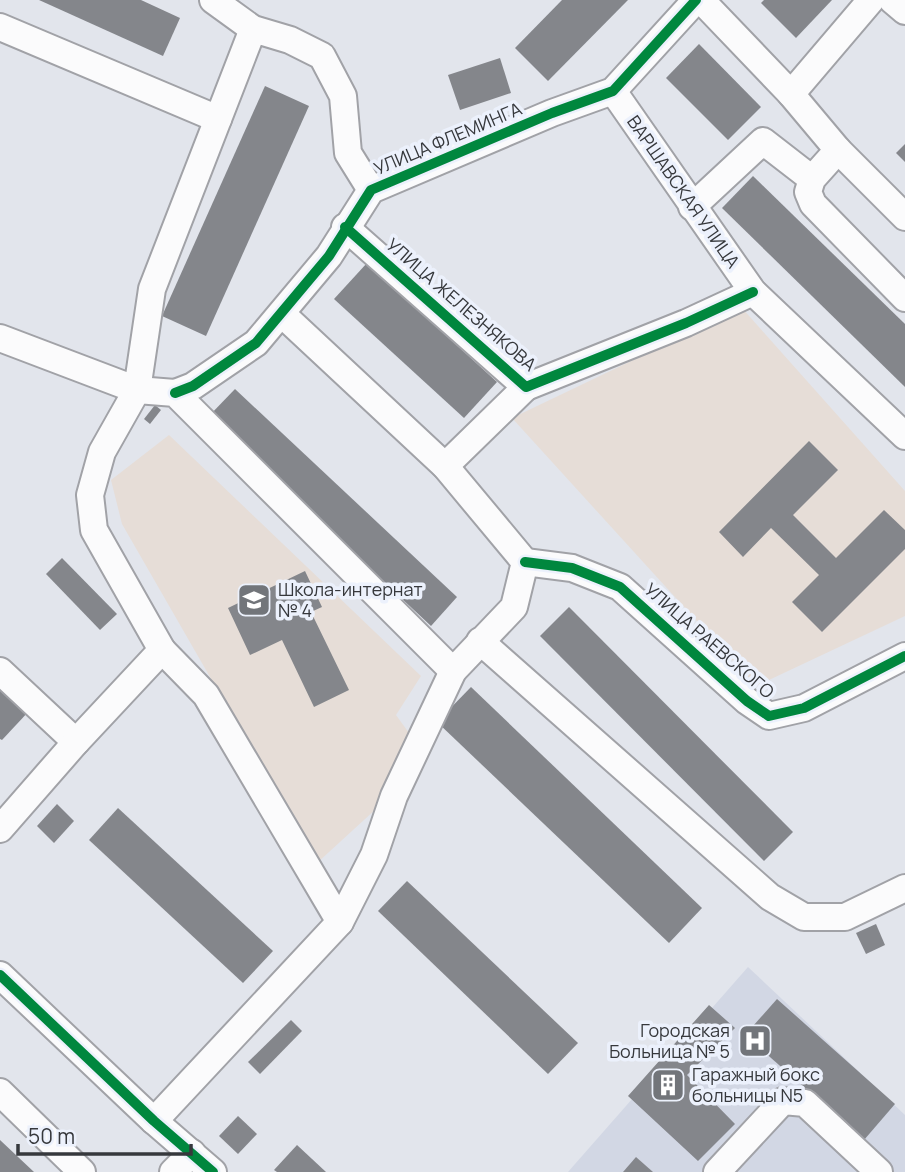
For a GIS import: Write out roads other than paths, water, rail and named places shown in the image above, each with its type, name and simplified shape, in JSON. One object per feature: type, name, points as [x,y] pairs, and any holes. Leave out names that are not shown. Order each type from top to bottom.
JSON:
[{"type":"street","points":[[213,0],[253,29],[290,40],[321,57],[343,96],[348,153],[371,190]]},
{"type":"street","points":[[698,0],[791,94],[838,150],[905,217]]},
{"type":"street","name":"УЛИЦА ФЛЕМИНГА","points":[[175,393],[194,386],[256,342],[329,256],[371,190],[552,113],[613,91],[698,0]]},
{"type":"street","points":[[791,94],[871,0]]},
{"type":"street","points":[[892,0],[905,11]]},
{"type":"street","points":[[0,27],[218,119]]},
{"type":"street","points":[[253,29],[152,289],[136,390],[102,452],[89,495],[94,530],[162,650],[206,695],[340,922]]},
{"type":"street","name":"ВАРШАВСКАЯ УЛИЦА","points":[[613,91],[753,292],[905,436]]},
{"type":"street","points":[[692,207],[763,141],[812,180]]},
{"type":"street","points":[[838,150],[812,180],[808,192],[813,204],[905,298]]},
{"type":"street","name":"УЛИЦА ЖЕЛЕЗНЯКОВА","points":[[345,227],[526,387],[686,323],[753,292]]},
{"type":"street","points":[[154,1121],[340,922],[374,855],[394,796],[453,671],[514,607],[525,562],[445,466],[282,313]]},
{"type":"street","points":[[0,338],[136,390],[175,393],[453,671]]},
{"type":"street","points":[[445,466],[526,387]]},
{"type":"street","name":"УЛИЦА РАЕВСКОГО","points":[[525,562],[572,568],[620,587],[747,701],[769,716],[804,708],[905,656]]},
{"type":"street","points":[[481,641],[770,897],[804,917],[845,917],[905,888]]},
{"type":"street","points":[[5,814],[162,650]]},
{"type":"street","points":[[0,671],[76,742]]},
{"type":"street","points":[[0,975],[154,1121],[213,1172]]},
{"type":"street","points":[[0,1092],[82,1172]]},
{"type":"street","points":[[717,1172],[783,1101],[805,1103],[878,1172]]},
{"type":"street","points":[[173,1172],[192,1153]]},
{"type":"place","name":"Школа-интернат № 4","points":[[254,600]]},
{"type":"place","name":"Городская Больница № 5","points":[[755,1041]]},
{"type":"place","name":"Гаражный бокс больницы N5","points":[[668,1085]]}]
